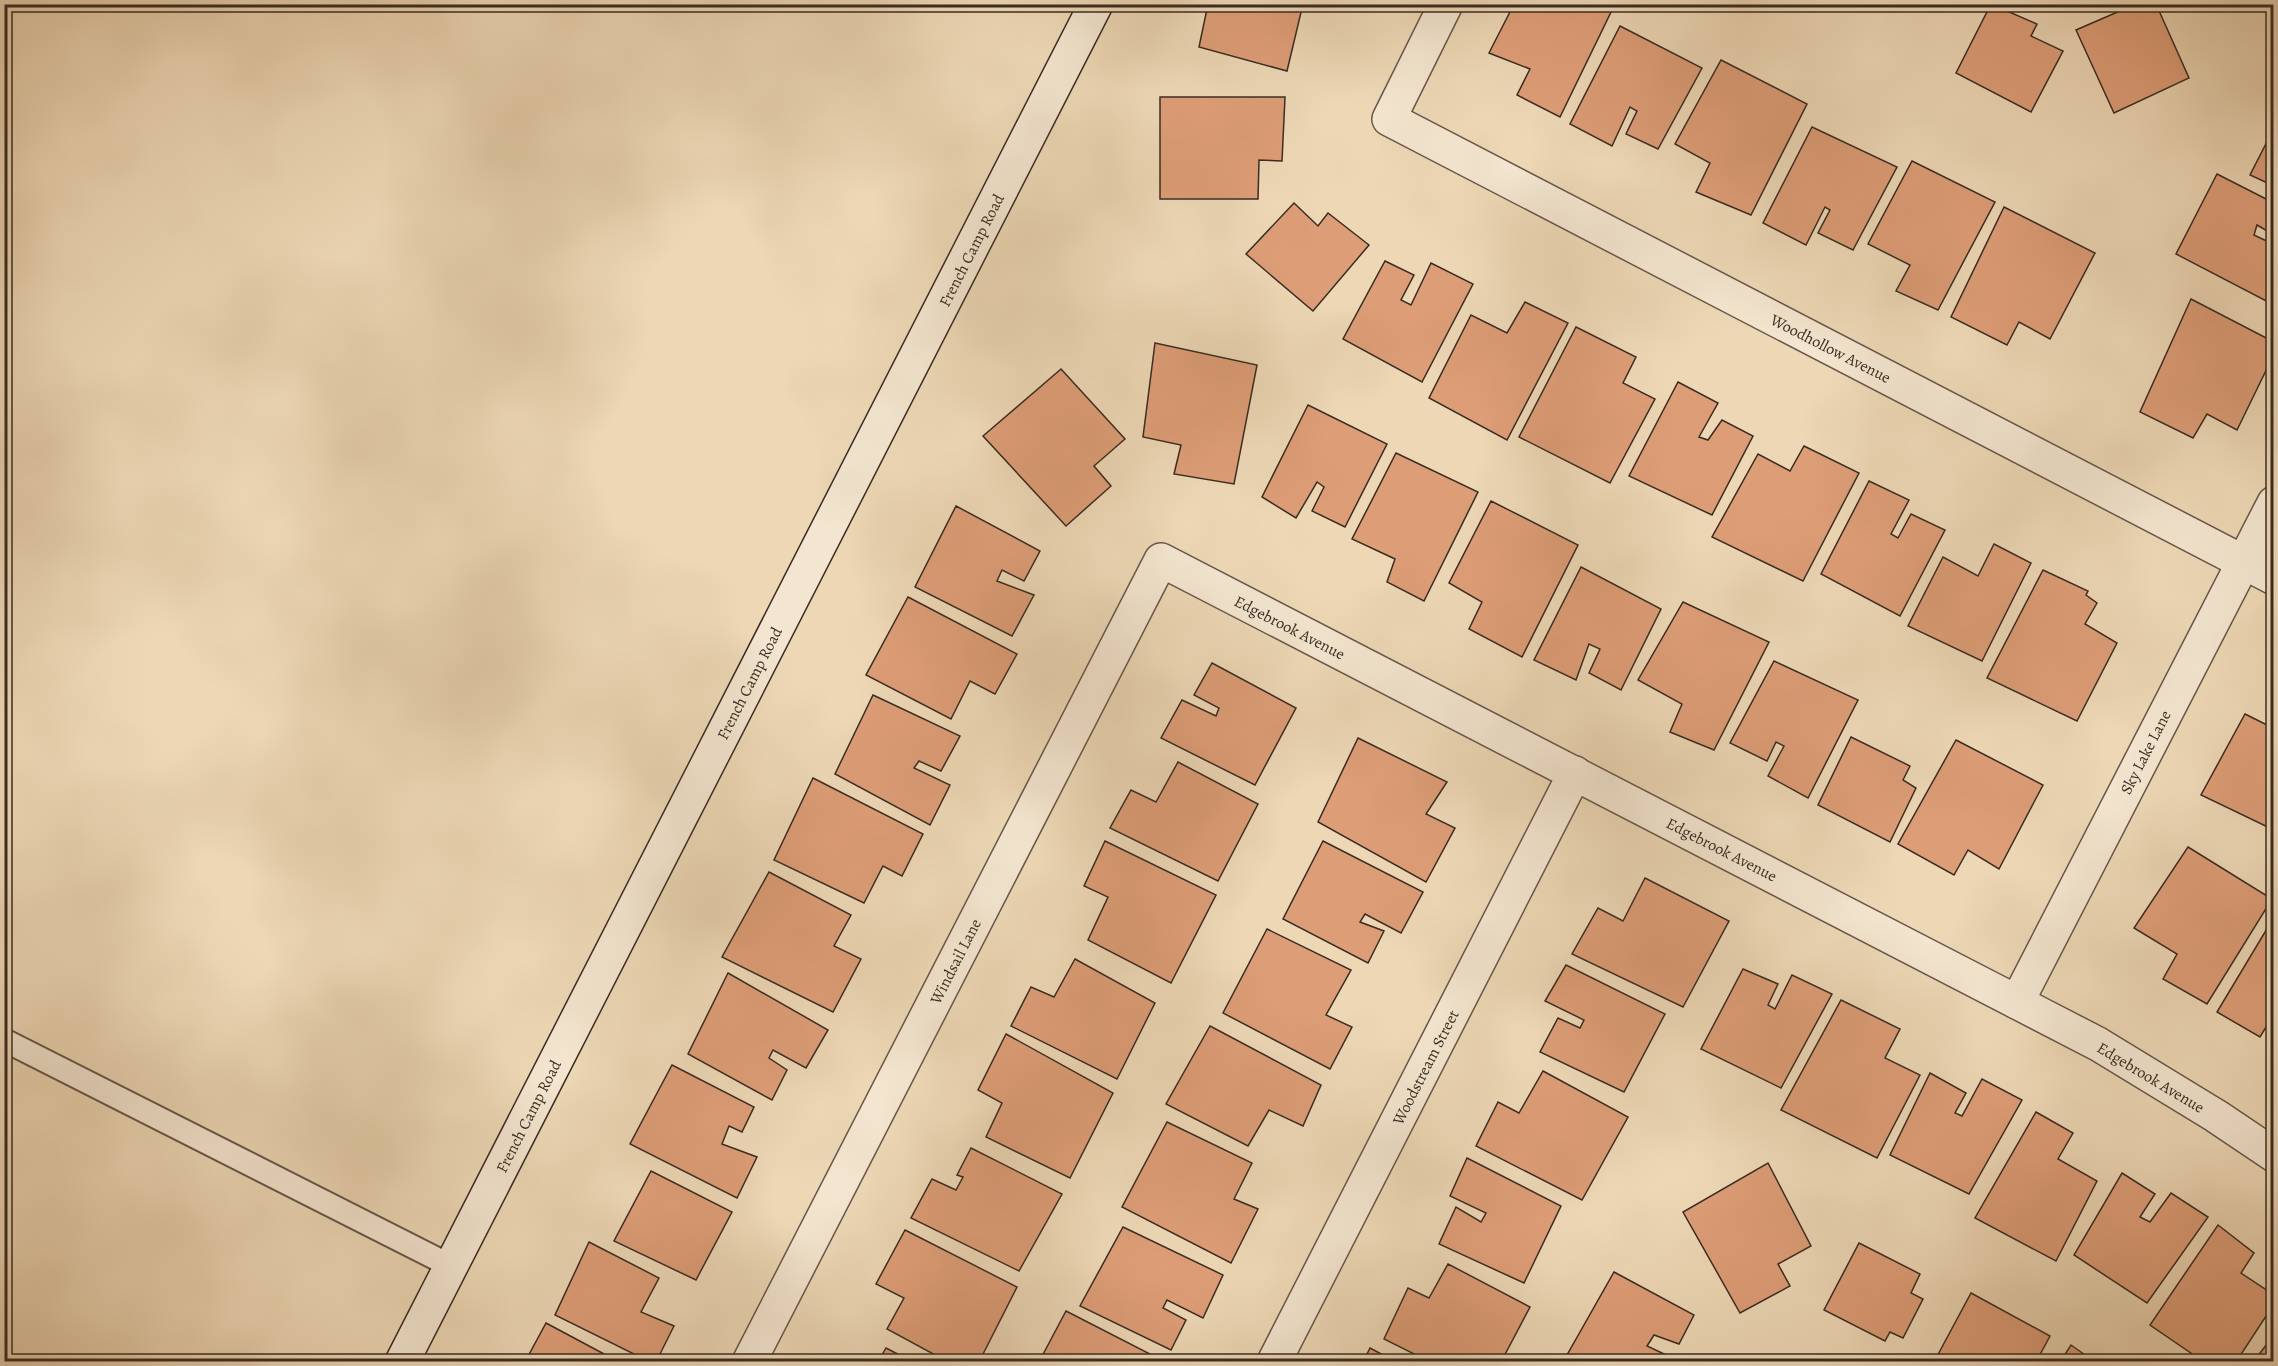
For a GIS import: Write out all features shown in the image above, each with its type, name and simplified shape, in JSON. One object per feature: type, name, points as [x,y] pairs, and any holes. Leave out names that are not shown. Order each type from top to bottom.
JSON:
[{"type":"street","name":"French Camp Road","points":[[402,1362],[1096,4]]},
{"type":"street","name":"Woodhollow Avenue","points":[[1446,4],[1389,119],[2274,578]]},
{"type":"street","name":"Sky Lake Lane","points":[[2017,1002],[2274,503]]},
{"type":"street","name":"Edgebrook Avenue","points":[[1161,560],[2098,1044],[2216,1116],[2274,1155]]},
{"type":"street","name":"Windsail Lane","points":[[749,1362],[1161,560]]},
{"type":"street","name":"Woodstream Street","points":[[1274,1362],[1575,773]]},
{"type":"lane","points":[[4,1040],[451,1266]]},
{"type":"building","points":[[1208,4],[1303,4],[1287,71],[1199,47]]},
{"type":"building","points":[[1514,4],[1600,4],[1612,10],[1560,117],[1517,95],[1530,69],[1489,53]]},
{"type":"building","points":[[1991,4],[2037,24],[2031,36],[2063,51],[2031,112],[1956,73]]},
{"type":"building","points":[[2136,4],[2156,4],[2189,78],[2114,113],[2076,30]]},
{"type":"building","points":[[1620,26],[1702,68],[1658,149],[1626,134],[1637,111],[1630,107],[1612,146],[1570,124]]},
{"type":"building","points":[[1721,60],[1807,104],[1751,215],[1696,192],[1710,163],[1675,144]]},
{"type":"building","points":[[1160,97],[1285,97],[1282,161],[1259,160],[1258,199],[1160,199]]},
{"type":"building","points":[[1812,127],[1897,167],[1853,250],[1818,233],[1830,210],[1825,207],[1806,245],[1763,223]]},
{"type":"building","points":[[2274,128],[2274,186],[2250,175]]},
{"type":"building","points":[[1912,161],[1995,202],[1938,310],[1896,291],[1910,265],[1868,244]]},
{"type":"building","points":[[2217,174],[2274,203],[2274,235],[2257,225],[2254,235],[2271,243],[2267,251],[2274,254],[2274,305],[2176,254]]},
{"type":"building","points":[[1294,203],[1318,226],[1328,213],[1369,245],[1313,311],[1246,254]]},
{"type":"building","points":[[2004,207],[2095,253],[2050,339],[2019,322],[2007,345],[1951,317]]},
{"type":"building","points":[[1385,261],[1414,275],[1401,300],[1411,305],[1431,263],[1473,284],[1422,382],[1343,339]]},
{"type":"building","points":[[2191,299],[2274,342],[2274,354],[2237,430],[2207,414],[2193,438],[2140,412]]},
{"type":"building","points":[[1525,302],[1568,323],[1507,440],[1429,398],[1471,315],[1507,333]]},
{"type":"building","points":[[1576,327],[1636,357],[1623,383],[1655,399],[1610,483],[1519,437]]},
{"type":"building","points":[[1155,343],[1257,365],[1234,484],[1174,474],[1181,445],[1143,437]]},
{"type":"building","points":[[1061,369],[1125,439],[1094,466],[1111,486],[1066,526],[983,436]]},
{"type":"building","points":[[1678,382],[1718,403],[1699,437],[1708,440],[1722,420],[1753,436],[1712,515],[1629,476]]},
{"type":"building","points":[[1308,405],[1387,444],[1345,527],[1312,511],[1324,487],[1317,482],[1296,518],[1262,497]]},
{"type":"building","points":[[1804,446],[1859,473],[1803,581],[1712,537],[1758,454],[1790,471]]},
{"type":"building","points":[[1396,453],[1478,492],[1424,601],[1387,582],[1395,559],[1352,539]]},
{"type":"building","points":[[1869,481],[1909,500],[1891,534],[1898,538],[1911,514],[1945,530],[1900,616],[1821,574]]},
{"type":"building","points":[[1491,501],[1578,545],[1522,657],[1469,629],[1482,602],[1449,583]]},
{"type":"building","points":[[956,506],[1040,551],[1024,581],[1002,570],[997,581],[1034,595],[1012,636],[915,587]]},
{"type":"building","points":[[1994,544],[2031,563],[1982,661],[1908,626],[1943,557],[1978,576]]},
{"type":"building","points":[[1581,567],[1661,609],[1621,690],[1589,673],[1600,649],[1589,644],[1576,680],[1534,660]]},
{"type":"building","points":[[2043,570],[2088,591],[2086,595],[2097,603],[2085,624],[2117,643],[2077,721],[1987,678]]},
{"type":"building","points":[[908,597],[1017,654],[995,694],[970,681],[951,719],[866,675]]},
{"type":"building","points":[[1683,602],[1769,642],[1714,750],[1670,732],[1682,704],[1638,680]]},
{"type":"building","points":[[1774,661],[1858,700],[1808,798],[1768,776],[1784,746],[1776,742],[1767,761],[1730,743]]},
{"type":"building","points":[[1212,663],[1296,708],[1255,785],[1161,738],[1182,700],[1216,716],[1219,708],[1194,695]]},
{"type":"building","points":[[873,695],[960,736],[941,771],[919,761],[914,768],[950,785],[930,825],[835,774]]},
{"type":"building","points":[[2245,714],[2273,728],[2274,726],[2274,830],[2201,795]]},
{"type":"building","points":[[1851,737],[1910,766],[1903,780],[1916,788],[1890,842],[1818,805]]},
{"type":"building","points":[[1358,738],[1447,782],[1426,814],[1455,828],[1426,882],[1318,822]]},
{"type":"building","points":[[1956,740],[2043,785],[1999,869],[1968,850],[1954,875],[1898,844]]},
{"type":"building","points":[[1178,762],[1258,804],[1218,881],[1110,828],[1131,790],[1156,802]]},
{"type":"building","points":[[813,778],[923,834],[902,876],[883,866],[864,903],[774,860]]},
{"type":"building","points":[[1105,841],[1216,895],[1171,983],[1088,940],[1108,897],[1084,886]]},
{"type":"building","points":[[1323,841],[1423,892],[1401,933],[1365,914],[1360,922],[1384,931],[1368,963],[1283,919]]},
{"type":"building","points":[[2188,847],[2272,899],[2207,1004],[2163,979],[2177,954],[2134,928]]},
{"type":"building","points":[[769,872],[851,915],[834,946],[861,959],[833,1012],[722,957]]},
{"type":"building","points":[[1645,878],[1729,921],[1683,1007],[1572,954],[1598,908],[1623,921]]},
{"type":"building","points":[[2274,917],[2274,1014],[2260,1037],[2217,1012]]},
{"type":"building","points":[[1267,929],[1351,970],[1326,1015],[1352,1027],[1330,1069],[1223,1013]]},
{"type":"building","points":[[1075,959],[1155,1003],[1117,1079],[1011,1026],[1031,987],[1054,997]]},
{"type":"building","points":[[1566,965],[1665,1014],[1624,1092],[1540,1052],[1558,1018],[1580,1028],[1584,1020],[1545,1001]]},
{"type":"building","points":[[1743,969],[1778,984],[1768,1005],[1775,1009],[1792,975],[1832,994],[1781,1088],[1701,1049]]},
{"type":"building","points":[[728,973],[828,1030],[806,1068],[773,1050],[769,1058],[787,1070],[772,1100],[688,1054]]},
{"type":"building","points":[[1841,1000],[1900,1029],[1885,1058],[1920,1075],[1877,1158],[1781,1110]]},
{"type":"building","points":[[1210,1026],[1321,1085],[1303,1126],[1269,1110],[1248,1146],[1166,1104]]},
{"type":"building","points":[[1006,1034],[1113,1093],[1070,1178],[986,1137],[1002,1103],[978,1090]]},
{"type":"building","points":[[672,1065],[754,1107],[742,1132],[729,1126],[722,1144],[757,1157],[737,1198],[630,1144]]},
{"type":"building","points":[[1543,1071],[1628,1117],[1582,1200],[1476,1146],[1498,1102],[1519,1113]]},
{"type":"building","points":[[1930,1073],[1966,1093],[1955,1113],[1962,1116],[1982,1079],[2022,1100],[1969,1194],[1890,1155]]},
{"type":"building","points":[[2036,1112],[2073,1133],[2058,1159],[2097,1181],[2056,1261],[1975,1218]]},
{"type":"building","points":[[1167,1122],[1252,1163],[1234,1199],[1258,1209],[1231,1263],[1122,1207]]},
{"type":"building","points":[[971,1148],[1062,1194],[1019,1271],[911,1218],[932,1179],[956,1190],[963,1177],[957,1175]]},
{"type":"building","points":[[1467,1158],[1561,1206],[1524,1283],[1439,1244],[1456,1207],[1481,1222],[1486,1213],[1450,1196]]},
{"type":"building","points":[[1768,1163],[1811,1246],[1778,1264],[1790,1286],[1740,1313],[1683,1212]]},
{"type":"building","points":[[651,1171],[732,1212],[696,1280],[614,1241]]},
{"type":"building","points":[[2122,1173],[2155,1194],[2140,1217],[2150,1222],[2171,1193],[2208,1217],[2147,1303],[2074,1255]]},
{"type":"building","points":[[2218,1225],[2254,1253],[2241,1273],[2274,1295],[2274,1304],[2236,1362],[2204,1362],[2150,1325]]},
{"type":"building","points":[[1123,1227],[1223,1275],[1203,1318],[1167,1300],[1163,1308],[1186,1320],[1171,1350],[1080,1306]]},
{"type":"building","points":[[905,1230],[1017,1287],[979,1362],[948,1362],[887,1329],[904,1298],[876,1284]]},
{"type":"building","points":[[589,1242],[659,1278],[641,1312],[674,1326],[656,1362],[650,1362],[555,1315]]},
{"type":"building","points":[[1859,1243],[1920,1274],[1911,1293],[1923,1299],[1903,1338],[1890,1332],[1885,1341],[1824,1310]]},
{"type":"building","points":[[1448,1264],[1530,1307],[1501,1362],[1430,1362],[1384,1339],[1408,1288],[1429,1298]]},
{"type":"building","points":[[1614,1272],[1694,1315],[1679,1344],[1654,1335],[1647,1346],[1681,1362],[1581,1362],[1567,1355]]},
{"type":"building","points":[[1971,1293],[2050,1336],[2036,1362],[1934,1362]]},
{"type":"building","points":[[1066,1311],[1152,1355],[1149,1362],[1039,1362]]},
{"type":"building","points":[[546,1323],[619,1362],[525,1362]]},
{"type":"building","points":[[2274,1335],[2274,1362],[2253,1362]]},
{"type":"building","points":[[2071,1345],[2095,1362],[2060,1362]]},
{"type":"building","points":[[886,1348],[913,1362],[878,1362]]},
{"type":"building","points":[[1370,1348],[1396,1362],[1363,1362]]}]
